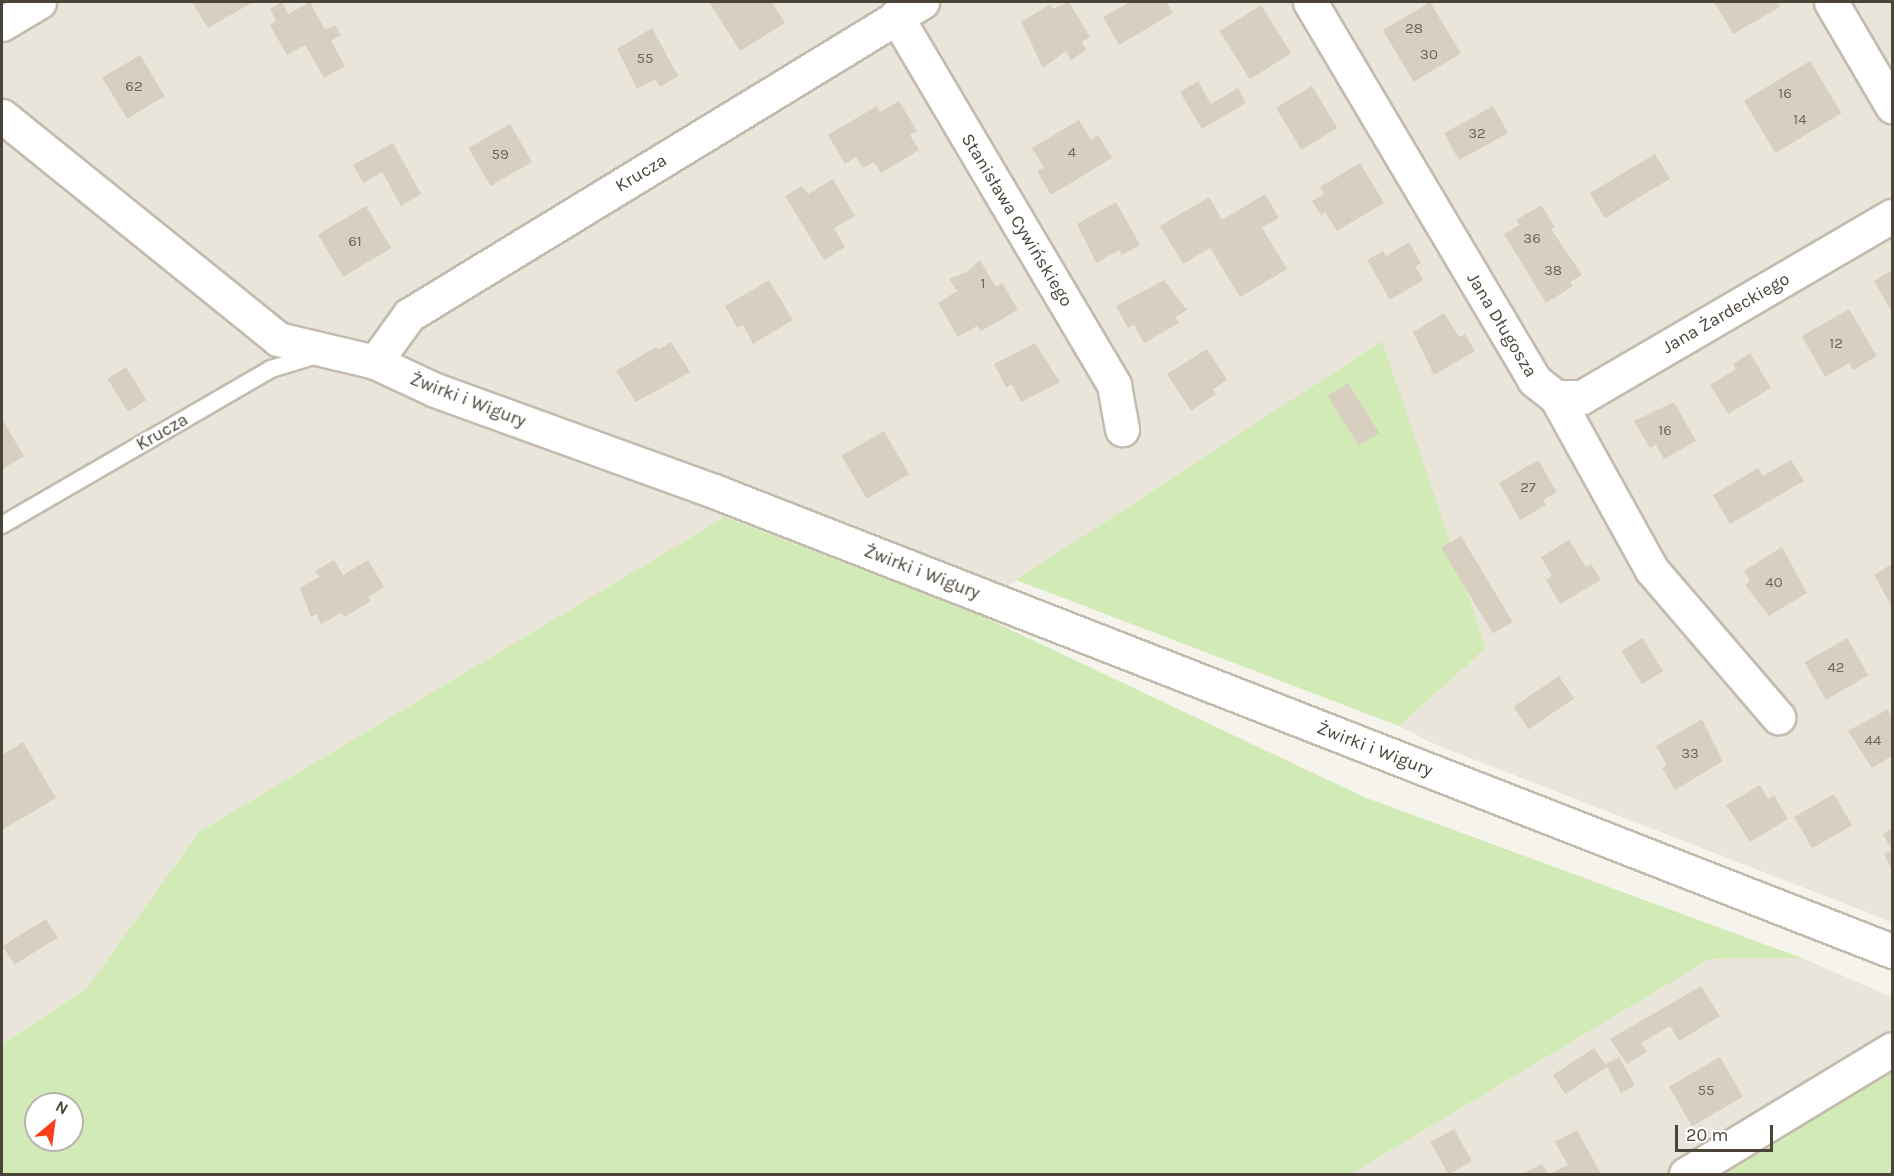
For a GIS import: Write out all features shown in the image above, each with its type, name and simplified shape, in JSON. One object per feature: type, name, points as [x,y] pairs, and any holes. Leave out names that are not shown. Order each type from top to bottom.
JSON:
[{"type":"street","points":[[2,24],[39,2]]},
{"type":"street","name":"Jana Długosza","points":[[1310,2],[1534,380],[1556,397],[1652,570],[1778,717]]},
{"type":"street","points":[[1831,2],[1893,106]]},
{"type":"street","name":"Krucza","points":[[375,362],[409,315],[909,9]]},
{"type":"street","name":"Stanisława Cywińskiego","points":[[909,9],[1114,385],[1122,429]]},
{"type":"street","name":"Żwirki i Wigury","points":[[2,116],[278,339],[375,362],[435,390],[714,491],[1893,951]]},
{"type":"street","name":"Jana Żardeckiego","points":[[1556,397],[1582,397],[1893,216]]},
{"type":"street","points":[[1686,1174],[1893,1049]]},
{"type":"lane","name":"Krucza","points":[[2,525],[271,369],[329,351]]},
{"type":"shaded area","points":[[2,2],[1892,2],[1892,922],[1434,744],[1399,726],[1486,648],[1249,428],[1016,580],[973,612],[725,517],[199,832],[87,988],[2,1044]]},
{"type":"shaded area","points":[[1802,958],[1892,997],[1892,1071],[1725,1174],[1351,1174],[1710,959]]},
{"type":"green space","points":[[1382,341],[1486,648],[1399,726],[1016,580]]},
{"type":"green space","points":[[725,517],[973,612],[1364,797],[1802,958],[1710,959],[1351,1174],[2,1174],[2,1044],[87,988],[199,832]]},
{"type":"green space","points":[[1892,1071],[1892,1174],[1725,1174]]},
{"type":"building","points":[[192,2],[253,2],[208,28]]},
{"type":"building","points":[[282,2],[288,14],[310,2],[325,30],[335,25],[341,35],[331,41],[345,66],[324,78],[305,45],[287,55],[270,25],[276,21],[270,9]]},
{"type":"building","points":[[709,2],[772,2],[785,23],[740,51]]},
{"type":"building","points":[[1069,2],[1090,37],[1082,42],[1086,50],[1071,60],[1066,51],[1043,68],[1021,22],[1050,4],[1053,9]]},
{"type":"building","points":[[1130,2],[1166,2],[1173,13],[1119,45],[1103,17]]},
{"type":"building","points":[[1430,2],[1461,53],[1414,82],[1383,30]]},
{"type":"building","points":[[1714,2],[1777,2],[1780,7],[1733,34]]},
{"type":"building","points":[[1261,5],[1291,53],[1250,79],[1219,31]]},
{"type":"building","points":[[652,28],[678,76],[660,87],[655,79],[637,89],[617,49]]},
{"type":"building","points":[[140,55],[165,96],[127,119],[102,78]]},
{"type":"building","points":[[1810,61],[1841,113],[1775,153],[1744,101]]},
{"type":"building","points":[[1198,81],[1211,104],[1238,88],[1246,103],[1202,129],[1180,92]]},
{"type":"building","points":[[1312,86],[1337,128],[1301,150],[1276,108]]},
{"type":"building","points":[[899,101],[917,131],[910,135],[919,150],[881,173],[874,162],[863,168],[856,157],[845,164],[828,135],[877,106],[880,112]]},
{"type":"building","points":[[1493,106],[1508,133],[1459,160],[1444,133]]},
{"type":"building","points":[[1079,120],[1091,140],[1098,135],[1112,158],[1051,195],[1037,171],[1044,168],[1032,148]]},
{"type":"building","points":[[510,124],[532,162],[490,186],[468,148]]},
{"type":"building","points":[[393,143],[421,194],[401,206],[382,172],[363,183],[353,165]]},
{"type":"building","points":[[1655,154],[1670,179],[1605,218],[1590,193]]},
{"type":"building","points":[[1360,163],[1384,203],[1337,231],[1325,212],[1321,215],[1312,201],[1324,194],[1320,187]]},
{"type":"building","points":[[833,179],[855,216],[834,228],[845,247],[824,260],[785,196],[802,186],[808,194]]},
{"type":"building","points":[[1265,194],[1279,218],[1262,228],[1287,269],[1240,297],[1210,248],[1183,264],[1160,226],[1209,197],[1222,220]]},
{"type":"building","points":[[1116,202],[1140,245],[1122,255],[1119,250],[1096,263],[1077,224]]},
{"type":"building","points":[[1541,205],[1555,227],[1551,229],[1582,275],[1570,282],[1573,286],[1546,303],[1504,234],[1519,225],[1516,220]]},
{"type":"building","points":[[366,206],[391,248],[343,277],[318,235]]},
{"type":"building","points":[[1409,242],[1421,263],[1415,266],[1423,280],[1390,300],[1367,260],[1383,251],[1386,256]]},
{"type":"building","points":[[980,260],[996,287],[1002,283],[1018,310],[981,331],[977,326],[958,337],[938,303],[957,291],[949,279],[967,272]]},
{"type":"building","points":[[1892,270],[1892,313],[1874,281]]},
{"type":"building","points":[[769,280],[793,320],[753,344],[743,325],[737,328],[725,306]]},
{"type":"building","points":[[1164,280],[1187,310],[1175,317],[1179,323],[1144,343],[1134,325],[1128,328],[1116,306]]},
{"type":"building","points":[[1849,309],[1877,356],[1853,370],[1849,363],[1825,377],[1802,336]]},
{"type":"building","points":[[1444,313],[1459,337],[1465,334],[1475,351],[1434,375],[1413,332]]},
{"type":"building","points":[[671,342],[690,372],[636,402],[616,371],[656,347],[658,350]]},
{"type":"building","points":[[1035,343],[1060,382],[1021,402],[1012,384],[1006,387],[994,364]]},
{"type":"building","points":[[1207,349],[1227,380],[1213,389],[1216,394],[1191,411],[1167,374]]},
{"type":"building","points":[[1750,353],[1771,388],[1728,414],[1710,385],[1736,369],[1733,364]]},
{"type":"building","points":[[126,367],[147,400],[128,412],[107,379]]},
{"type":"building","points":[[1348,383],[1379,433],[1359,446],[1328,396]]},
{"type":"building","points":[[1674,402],[1696,441],[1664,459],[1656,445],[1650,448],[1634,421]]},
{"type":"building","points":[[2,419],[24,456],[3,469],[2,474]]},
{"type":"building","points":[[884,431],[909,474],[867,499],[842,456]]},
{"type":"building","points":[[1538,460],[1557,492],[1543,500],[1546,505],[1520,520],[1499,483]]},
{"type":"building","points":[[1791,460],[1804,481],[1730,524],[1713,495],[1758,468],[1763,476]]},
{"type":"building","points":[[1461,536],[1513,622],[1493,634],[1441,548]]},
{"type":"building","points":[[1569,540],[1586,567],[1591,564],[1601,580],[1560,604],[1546,580],[1552,576],[1541,557]]},
{"type":"building","points":[[1782,547],[1807,593],[1769,616],[1745,585],[1750,581],[1744,571]]},
{"type":"building","points":[[334,560],[343,575],[368,560],[384,587],[368,597],[371,601],[344,617],[341,613],[321,624],[316,614],[311,617],[300,588],[319,577],[315,571]]},
{"type":"building","points":[[1892,564],[1892,607],[1874,575]]},
{"type":"building","points":[[1643,638],[1663,671],[1642,684],[1622,651]]},
{"type":"building","points":[[1847,638],[1868,675],[1826,700],[1805,662]]},
{"type":"building","points":[[1559,676],[1574,698],[1529,729],[1513,707]]},
{"type":"building","points":[[1888,709],[1892,718],[1892,756],[1872,768],[1848,731]]},
{"type":"building","points":[[1702,719],[1723,761],[1675,790],[1662,768],[1667,765],[1656,746]]},
{"type":"building","points":[[23,742],[56,798],[2,830],[2,755]]},
{"type":"building","points":[[1760,785],[1768,799],[1774,795],[1788,819],[1750,842],[1726,805]]},
{"type":"building","points":[[1834,794],[1852,825],[1812,848],[1794,817]]},
{"type":"building","points":[[1892,828],[1892,850],[1883,834]]},
{"type":"building","points":[[1892,850],[1892,870],[1884,854]]},
{"type":"building","points":[[46,919],[58,938],[14,965],[3,946]]},
{"type":"building","points":[[1701,986],[1720,1016],[1679,1041],[1670,1026],[1641,1043],[1647,1052],[1627,1064],[1610,1039]]},
{"type":"building","points":[[1594,1048],[1605,1064],[1619,1057],[1635,1085],[1621,1093],[1607,1067],[1565,1094],[1553,1075]]},
{"type":"building","points":[[1720,1057],[1743,1097],[1692,1126],[1669,1086]]},
{"type":"building","points":[[1454,1129],[1472,1161],[1448,1174],[1430,1142]]},
{"type":"building","points":[[1577,1130],[1601,1174],[1550,1174],[1568,1165],[1555,1142]]},
{"type":"building","points":[[1542,1164],[1548,1174],[1522,1174]]}]
